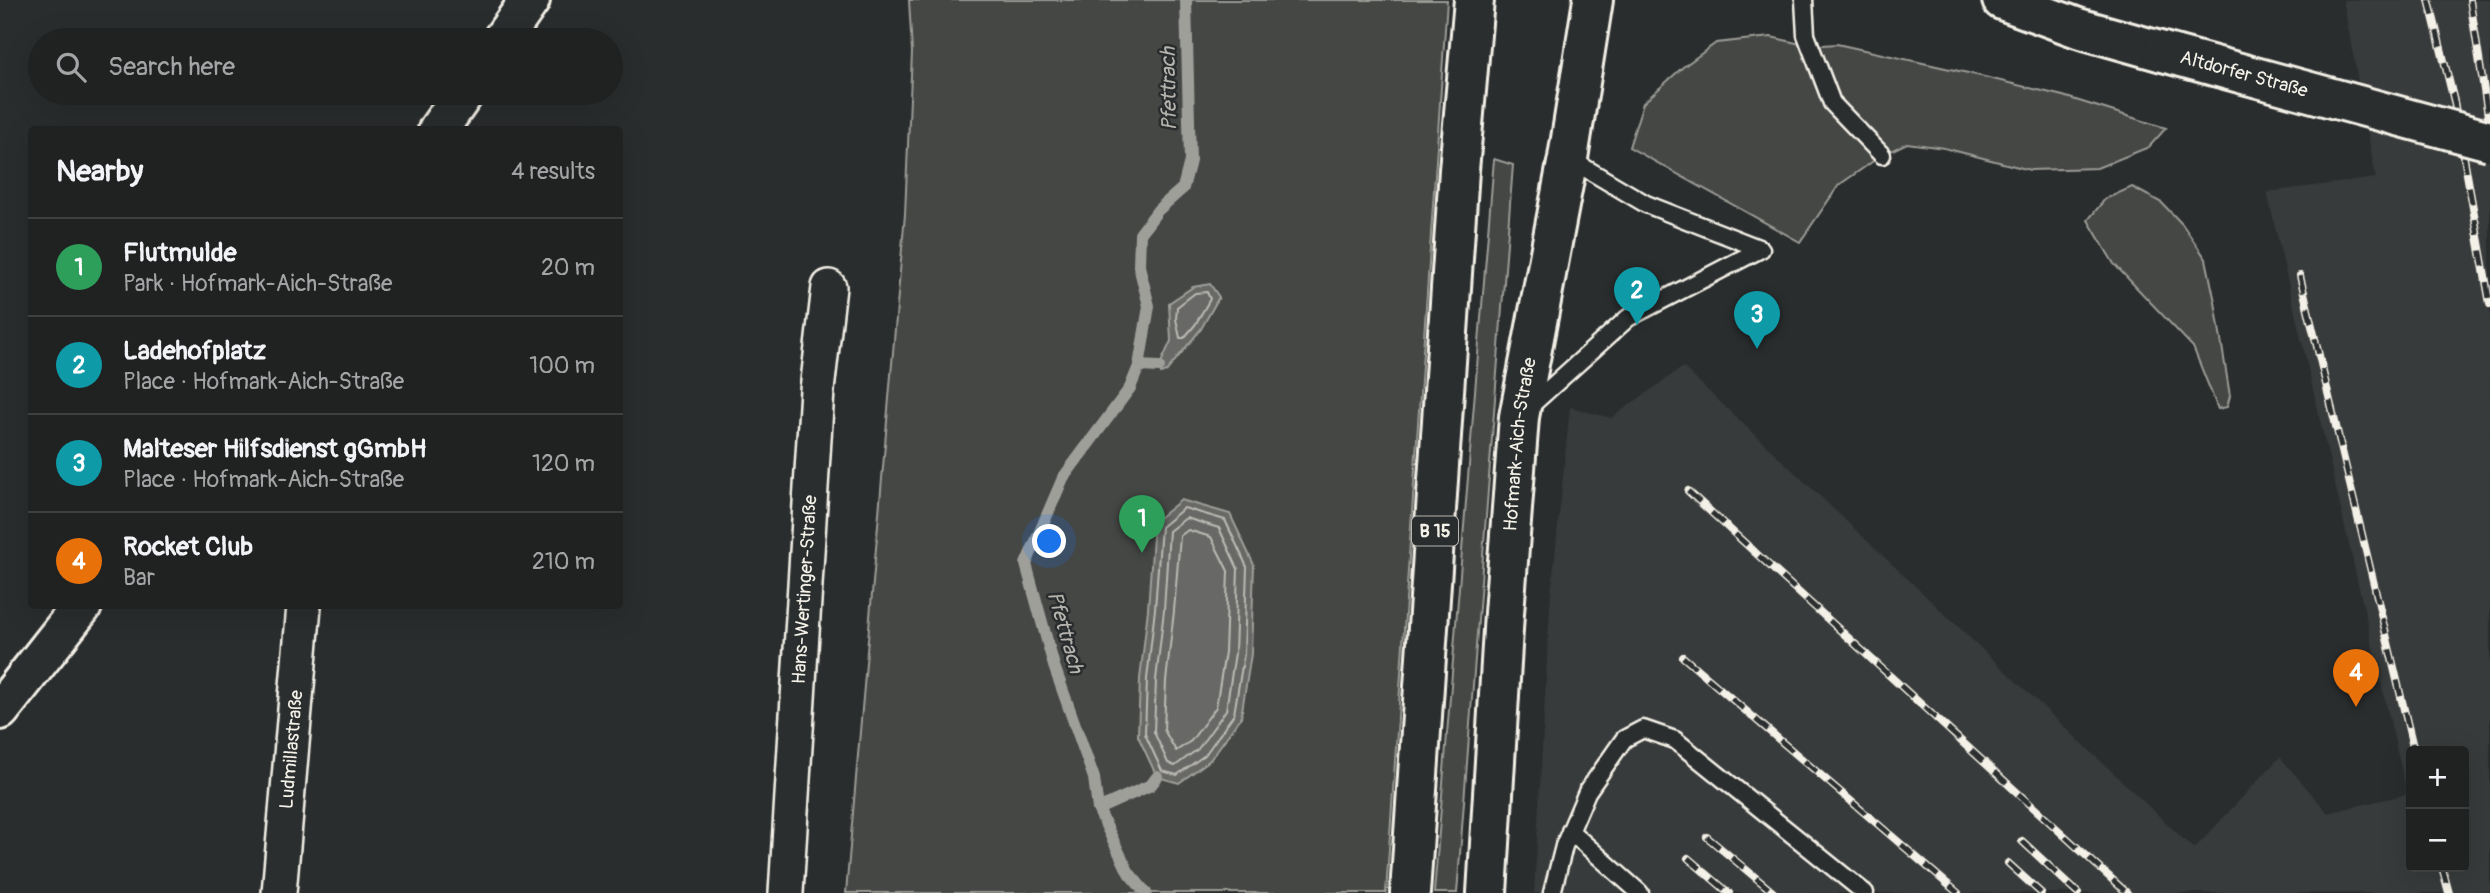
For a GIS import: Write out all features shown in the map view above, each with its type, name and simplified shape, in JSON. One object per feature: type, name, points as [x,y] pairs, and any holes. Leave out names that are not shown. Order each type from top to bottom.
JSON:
[{"type":"main road","points":[[510,28],[530,0]]},
{"type":"main road","name":"B 15","points":[[1410,893],[1459,170],[1474,0]]},
{"type":"main road","name":"Hofmark-Aich-Straße","points":[[1487,893],[1519,417],[1567,158],[1592,0]]},
{"type":"main road","name":"Altdorfer Straße","points":[[2002,0],[2078,28],[2490,141]]},
{"type":"main road","points":[[441,126],[456,105]]},
{"type":"main road","points":[[0,710],[80,609]]},
{"type":"street","name":"Hans-Wertinger-Straße","points":[[786,893],[817,390],[829,287]]},
{"type":"street","name":"Ludmillastraße","points":[[279,893],[304,609]]},
{"type":"lane","points":[[1804,0],[1806,35],[1832,103],[1882,155]]},
{"type":"lane","points":[[1519,417],[1628,318],[1760,249],[1646,204],[1567,158]]},
{"type":"lane","points":[[1552,893],[1563,846],[1587,792],[1624,739],[1643,729],[1675,740],[1865,893]]},
{"type":"lane","points":[[1570,831],[1640,893]]},
{"type":"shaded area","points":[[909,0],[1447,0],[1386,893],[846,893],[905,214],[912,52]]},
{"type":"shaded area","points":[[2343,0],[2490,0],[2490,893],[1534,893],[1550,605],[1570,407],[1611,418],[1683,367],[2194,849],[2280,757],[2328,813],[2406,794],[2406,872],[2469,872],[2469,746],[2406,746],[2406,790],[2267,192],[2376,178]]},
{"type":"shaded area","points":[[1771,37],[1809,46],[1837,44],[1968,73],[2063,96],[2166,128],[2149,147],[2097,168],[2030,170],[1944,148],[1907,143],[1882,155],[1839,185],[1800,242],[1629,147],[1643,103],[1683,67],[1716,43]]},
{"type":"shaded area","points":[[1494,159],[1513,165],[1457,893],[1434,893]]},
{"type":"shaded area","points":[[2132,187],[2162,203],[2182,224],[2206,259],[2230,396],[2227,407],[2218,409],[2193,347],[2114,264],[2088,220],[2105,199]]},
{"type":"water","points":[[1210,284],[1219,297],[1201,329],[1166,372],[1161,374],[1159,367],[1171,341],[1169,303],[1193,287]]},
{"type":"water","points":[[1181,500],[1230,514],[1254,565],[1251,654],[1241,717],[1210,760],[1179,783],[1157,777],[1138,736],[1140,679],[1154,522]]},
{"type":"waterway","name":"Pfettrach","points":[[1146,893],[1129,873],[1098,809],[1094,778],[1054,666],[1026,564],[1063,478],[1130,388],[1139,366],[1149,306],[1139,266],[1140,234],[1158,210],[1183,188],[1190,161],[1186,0]]},
{"type":"waterway","name":"Pfettrach","points":[[1139,366],[1159,367]]},
{"type":"waterway","name":"Pfettrach","points":[[1098,809],[1151,785],[1157,777]]},
{"type":"railway","points":[[2429,0],[2454,101],[2490,304]]},
{"type":"railway","points":[[2470,0],[2490,129]]},
{"type":"railway","points":[[2300,276],[2413,746]]},
{"type":"railway","points":[[1688,491],[2127,893]]},
{"type":"railway","points":[[1683,657],[1958,893]]},
{"type":"railway","points":[[1707,837],[1774,893]]},
{"type":"railway","points":[[2022,841],[2078,893]]},
{"type":"railway","points":[[1688,858],[1729,893]]},
{"type":"railway","points":[[2008,863],[2041,893]]},
{"type":"railway","points":[[2443,872],[2449,893]]},
{"type":"place","name":"Ladehofplatz","points":[[1637,325]]},
{"type":"place","name":"Malteser Hilfsdienst gGmbH","points":[[1757,349]]},
{"type":"place","name":"Flutmulde","points":[[1142,553]]},
{"type":"place","name":"Rocket Club","points":[[2356,707]]}]
